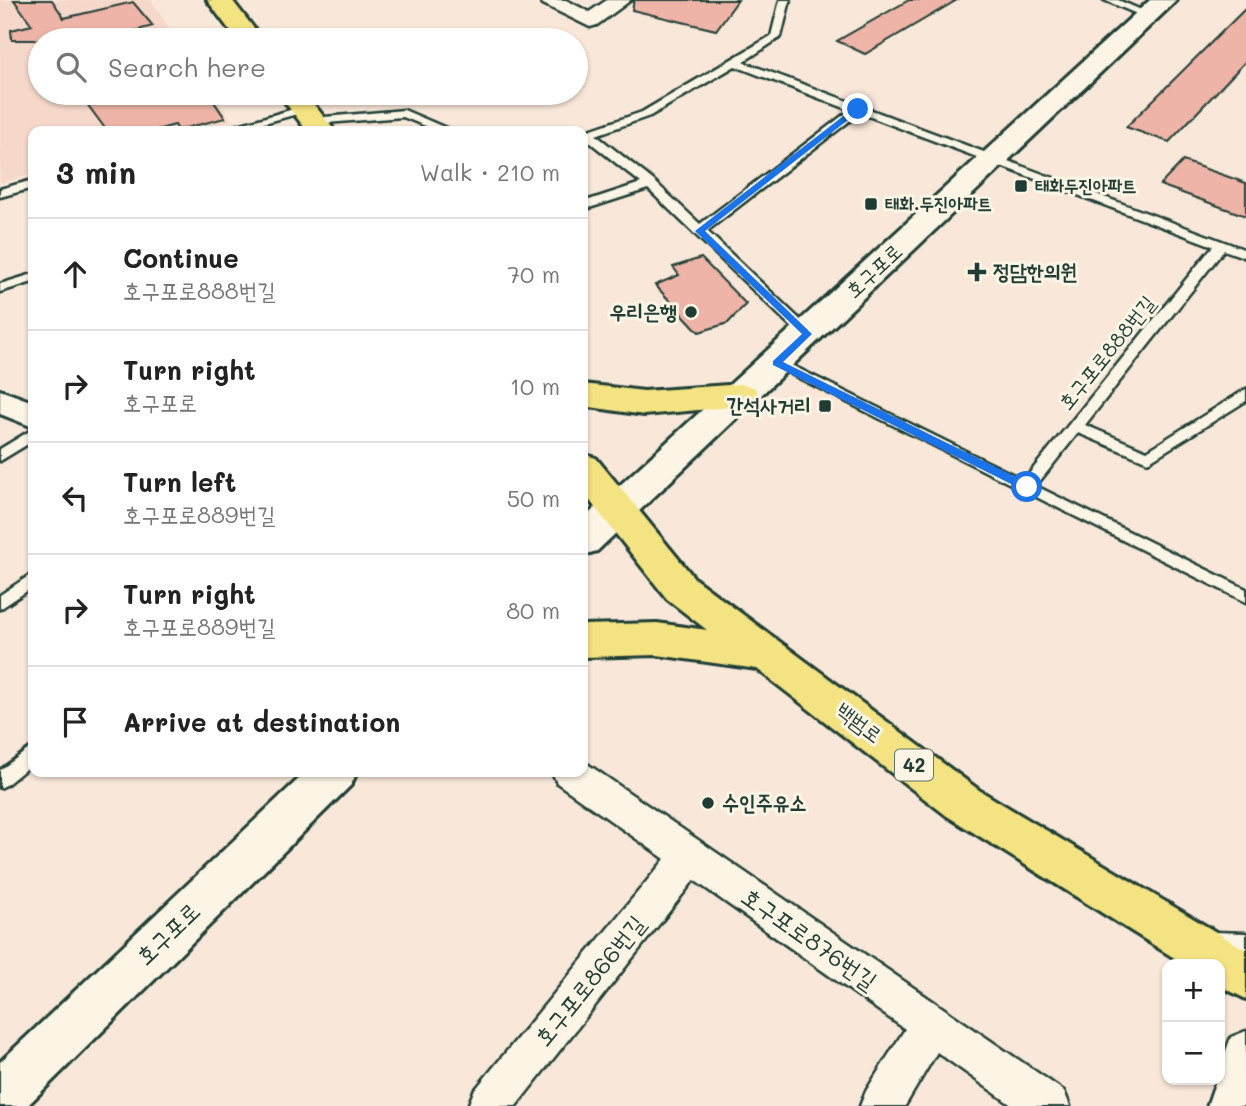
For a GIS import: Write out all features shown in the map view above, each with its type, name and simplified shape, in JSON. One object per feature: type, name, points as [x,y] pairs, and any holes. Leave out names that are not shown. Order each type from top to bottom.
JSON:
[{"type":"main road","points":[[219,0],[241,28]]},
{"type":"main road","name":"호구포로","points":[[588,537],[1156,8]]},
{"type":"main road","points":[[588,396],[644,402],[742,396]]},
{"type":"main road","points":[[0,401],[28,413]]},
{"type":"main road","name":"백범로","points":[[588,473],[681,589],[963,803],[1246,976]]},
{"type":"main road","points":[[588,641],[657,639],[767,654]]},
{"type":"main road","name":"호구포로","points":[[0,1097],[330,777]]},
{"type":"street","points":[[550,0],[590,21],[621,0]]},
{"type":"street","name":"호구포로876번길","points":[[577,777],[1049,1106]]},
{"type":"street","name":"호구포로866번길","points":[[489,1106],[690,856]]},
{"type":"street","points":[[881,1106],[932,1024]]},
{"type":"street","points":[[1228,1106],[1246,1051]]},
{"type":"lane","points":[[588,134],[646,114],[776,37],[785,0]]},
{"type":"lane","points":[[1109,0],[1156,8]]},
{"type":"lane","points":[[736,63],[1246,254]]},
{"type":"lane","points":[[699,231],[858,109]]},
{"type":"lane","points":[[246,126],[307,113],[404,113],[435,126]]},
{"type":"lane","points":[[588,137],[650,184],[807,334]]},
{"type":"lane","points":[[588,204],[650,184]]},
{"type":"lane","points":[[0,193],[28,185]]},
{"type":"lane","name":"호구포로888번길","points":[[1027,487],[1221,245]]},
{"type":"lane","points":[[0,288],[28,280]]},
{"type":"lane","points":[[776,363],[1246,596]]},
{"type":"lane","points":[[1075,426],[1148,457],[1246,394]]},
{"type":"lane","points":[[0,456],[28,436]]},
{"type":"lane","points":[[0,603],[28,583]]},
{"type":"lane","points":[[0,780],[28,757]]},
{"type":"lane","points":[[1181,938],[1246,942]]},
{"type":"shaded area","points":[[0,0],[151,0],[169,28],[28,28],[28,105],[220,105],[231,120],[209,126],[28,126],[28,175],[0,183]]},
{"type":"building","points":[[14,0],[52,0],[64,18],[133,2],[153,26],[28,28],[28,40],[12,40],[11,30],[32,25]]},
{"type":"building","points":[[634,0],[738,0],[716,30],[632,10]]},
{"type":"building","points":[[909,0],[957,0],[865,54],[837,41]]},
{"type":"building","points":[[1246,8],[1246,61],[1169,142],[1126,127]]},
{"type":"building","points":[[88,105],[216,105],[225,118],[194,126],[103,126]]},
{"type":"building","points":[[1183,161],[1246,183],[1246,216],[1160,185]]},
{"type":"building","points":[[701,258],[746,304],[728,323],[699,332],[655,285],[679,275],[673,267]]},
{"type":"place","name":"태화두진아파트","points":[[1021,186]]},
{"type":"place","name":"태화.두진아파트","points":[[871,204]]},
{"type":"place","name":"정담한의원","points":[[977,272]]},
{"type":"place","name":"우리은행","points":[[691,312]]},
{"type":"place","name":"간석사거리","points":[[825,406]]},
{"type":"place","name":"수인주유소","points":[[708,803]]},
{"type":"route","points":[[858,109],[699,231],[807,334],[776,363],[1027,487]]}]
